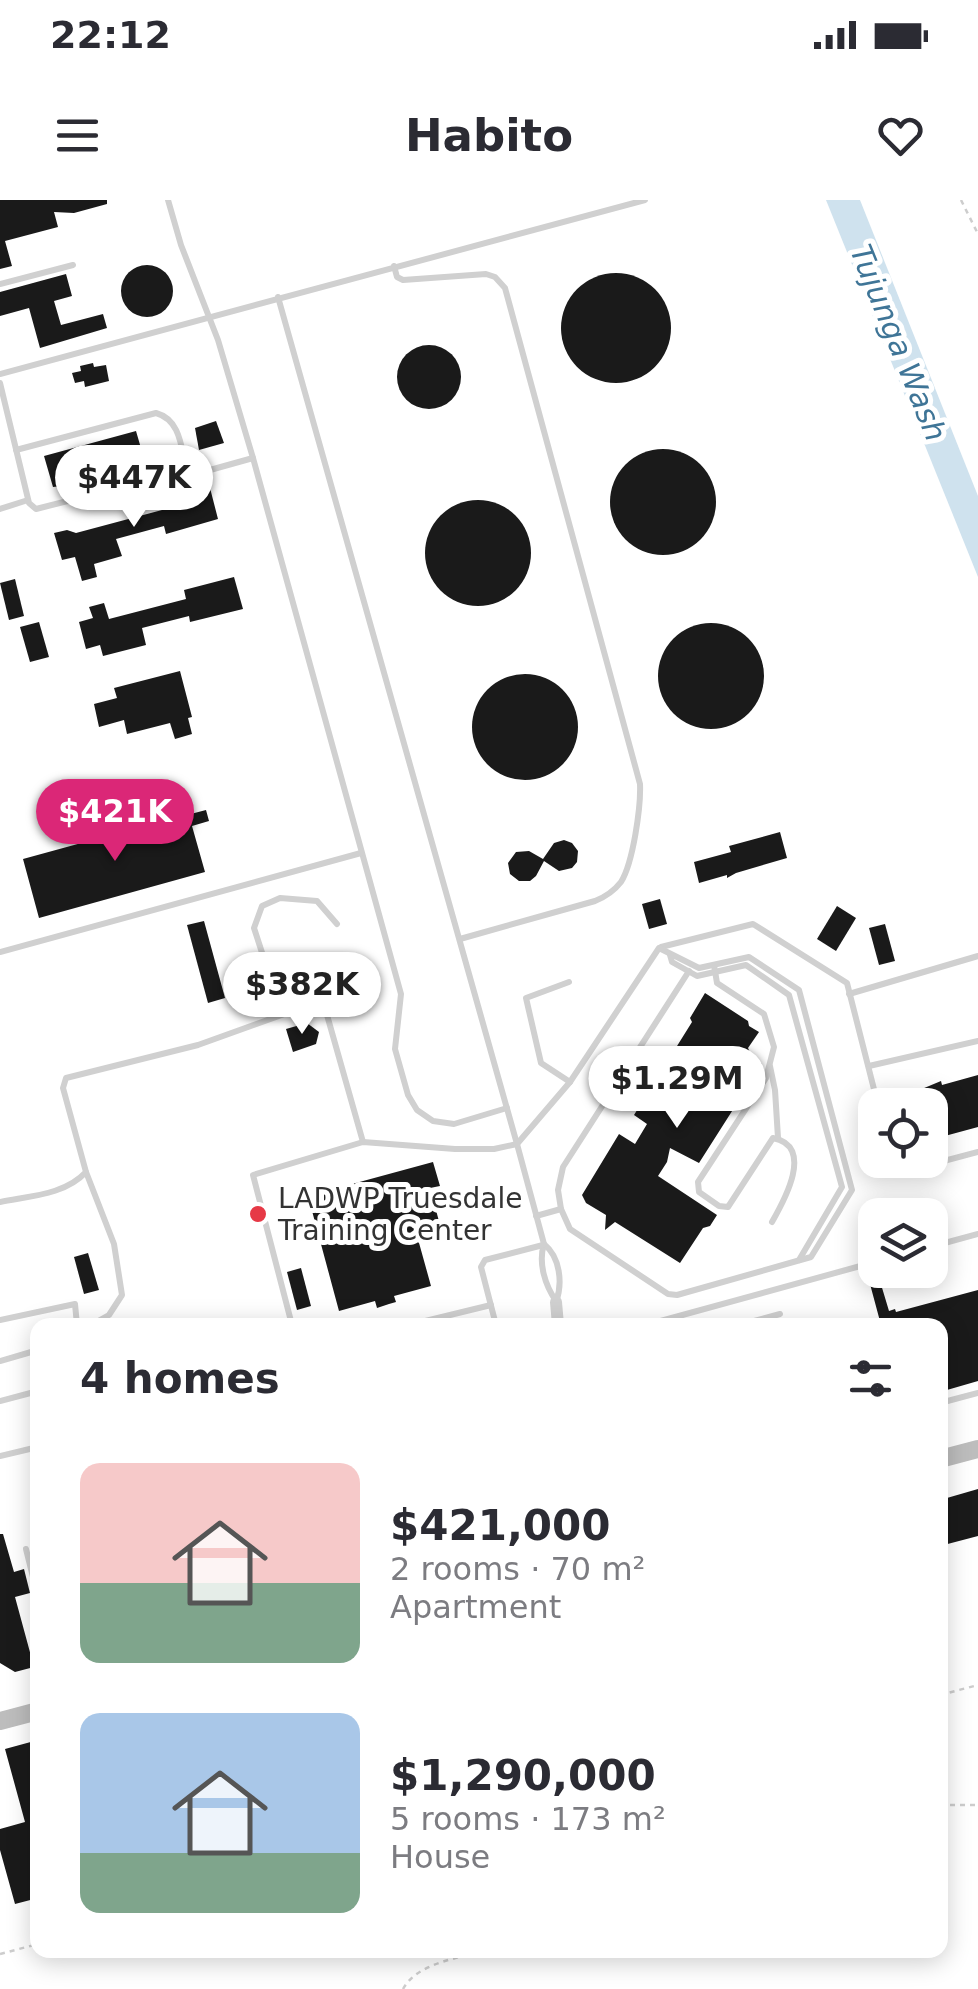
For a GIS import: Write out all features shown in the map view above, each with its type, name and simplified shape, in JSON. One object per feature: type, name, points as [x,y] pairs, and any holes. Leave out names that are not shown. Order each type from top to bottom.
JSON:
[{"type":"main road","points":[[948,1457],[978,1449]]},
{"type":"main road","points":[[1,1717],[30,1712]]},
{"type":"street","points":[[556,1302],[557,1318]]},
{"type":"lane","points":[[168,200],[254,458],[402,998],[395,1043],[413,1106],[427,1118],[446,1124],[462,1123],[507,1108]]},
{"type":"lane","points":[[0,374],[645,200]]},
{"type":"lane","points":[[0,284],[74,265]]},
{"type":"lane","points":[[394,266],[402,280],[486,274],[499,280],[506,292],[640,784],[640,806],[625,871],[610,894],[460,940]]},
{"type":"lane","points":[[278,297],[544,1244],[552,1251],[562,1286],[556,1302]]},
{"type":"lane","points":[[0,383],[32,507],[41,509],[187,470],[210,470],[254,458]]},
{"type":"lane","points":[[16,450],[156,413],[175,425],[187,470]]},
{"type":"lane","points":[[0,509],[28,500]]},
{"type":"lane","points":[[0,952],[361,853]]},
{"type":"lane","points":[[287,1014],[280,1006],[257,942],[255,919],[262,906],[280,898],[318,901],[337,924]]},
{"type":"lane","points":[[290,1318],[254,1174],[363,1142],[454,1149],[494,1149],[517,1144],[570,1082],[659,948],[753,924],[847,983],[874,1088]]},
{"type":"lane","points":[[659,948],[672,962],[698,976],[749,956],[799,990],[852,1190],[811,1257],[677,1295],[668,1294],[570,1229],[560,1209],[558,1190],[562,1167],[689,972]]},
{"type":"lane","points":[[670,956],[677,954],[699,968],[715,968]]},
{"type":"lane","points":[[850,994],[978,956]]},
{"type":"lane","points":[[715,968],[717,983],[764,1014],[774,1047],[766,1078],[698,1182],[699,1192],[728,1208],[773,1138],[778,1138],[791,1149],[794,1178],[772,1222]]},
{"type":"lane","points":[[569,982],[526,998],[542,1064],[570,1082]]},
{"type":"lane","points":[[104,1318],[122,1295],[114,1244],[86,1172],[63,1088],[66,1078],[198,1046],[287,1014],[319,1012],[327,1015],[363,1142]]},
{"type":"lane","points":[[868,1066],[978,1041]]},
{"type":"lane","points":[[769,1065],[778,1138]]},
{"type":"lane","points":[[948,1160],[978,1152]]},
{"type":"lane","points":[[0,1202],[56,1191],[86,1172]]},
{"type":"lane","points":[[536,1216],[560,1209]]},
{"type":"lane","points":[[948,1242],[978,1234]]},
{"type":"lane","points":[[544,1244],[540,1255],[547,1289],[556,1302]]},
{"type":"lane","points":[[494,1318],[481,1267],[484,1260],[544,1244]]},
{"type":"lane","points":[[671,1318],[858,1267]]},
{"type":"lane","points":[[0,1320],[74,1304],[76,1318]]},
{"type":"lane","points":[[438,1318],[491,1305]]},
{"type":"lane","points":[[693,1312],[695,1318]]},
{"type":"lane","points":[[765,1318],[780,1314]]},
{"type":"lane","points":[[0,1360],[30,1352]]},
{"type":"lane","points":[[948,1401],[978,1392]]},
{"type":"lane","points":[[0,1401],[30,1393]]},
{"type":"lane","points":[[0,1456],[30,1448]]},
{"type":"lane","points":[[26,1549],[30,1565]]},
{"type":"path","points":[[961,200],[978,234]]},
{"type":"path","points":[[948,1693],[978,1685]]},
{"type":"path","points":[[948,1805],[978,1805]]},
{"type":"path","points":[[0,1954],[30,1946]]},
{"type":"path","points":[[402,1989],[407,1981],[430,1966],[459,1958]]},
{"type":"water","name":"Tujunga Wash","points":[[826,200],[860,200],[978,496],[978,577]]},
{"type":"building","points":[[0,200],[107,200],[107,204],[74,213],[54,212],[58,227],[5,241],[12,266],[0,269]]},
{"type":"building","points":[[147,265],[165,273],[173,291],[165,309],[147,317],[129,309],[121,291],[129,273]]},
{"type":"building","points":[[616,273],[637,277],[655,289],[667,307],[671,328],[667,349],[655,367],[637,379],[616,383],[595,379],[577,367],[565,349],[561,328],[565,307],[577,289],[595,277]]},
{"type":"building","points":[[66,274],[72,296],[54,301],[61,325],[103,314],[107,328],[40,348],[29,308],[0,316],[0,292]]},
{"type":"building","points":[[429,345],[452,354],[461,377],[452,400],[429,409],[406,400],[397,377],[406,354]]},
{"type":"building","points":[[93,363],[94,367],[106,365],[109,381],[85,387],[84,381],[75,383],[72,373]]},
{"type":"building","points":[[216,421],[224,443],[199,450],[195,428]]},
{"type":"building","points":[[136,431],[145,462],[79,480],[80,484],[53,487],[44,456]]},
{"type":"building","points":[[663,449],[683,453],[700,465],[712,482],[716,502],[712,522],[700,539],[683,551],[663,555],[643,551],[626,539],[614,522],[610,502],[614,482],[626,465],[643,453]]},
{"type":"building","points":[[210,488],[218,519],[166,534],[164,526],[116,539],[122,556],[94,564],[97,577],[82,581],[75,557],[62,560],[54,533],[76,533],[162,510],[160,501]]},
{"type":"building","points":[[478,500],[498,504],[515,516],[527,533],[531,553],[527,573],[515,590],[498,602],[478,606],[458,602],[441,590],[429,573],[425,553],[429,533],[441,516],[458,504]]},
{"type":"building","points":[[234,577],[243,609],[190,622],[189,616],[142,628],[146,645],[103,656],[100,645],[86,649],[79,622],[93,618],[89,607],[104,603],[109,619],[186,599],[184,590]]},
{"type":"building","points":[[15,579],[24,616],[9,620],[0,583]]},
{"type":"building","points":[[39,622],[49,657],[30,662],[20,627]]},
{"type":"building","points":[[711,623],[731,627],[748,639],[760,656],[764,676],[760,696],[748,713],[731,725],[711,729],[691,725],[674,713],[662,696],[658,676],[662,656],[674,639],[691,627]]},
{"type":"building","points":[[180,671],[192,717],[188,718],[192,734],[175,739],[170,723],[127,734],[124,720],[99,727],[94,704],[117,698],[114,688]]},
{"type":"building","points":[[525,674],[545,678],[562,690],[574,707],[578,727],[574,747],[562,764],[545,776],[525,780],[505,776],[488,764],[476,747],[472,727],[476,707],[488,690],[505,678]]},
{"type":"building","points":[[206,810],[209,821],[192,826],[205,872],[39,918],[23,859],[85,842],[80,823],[94,820],[99,838]]},
{"type":"building","points":[[780,832],[787,858],[699,883],[694,862],[731,852],[729,846]]},
{"type":"building","points":[[564,840],[578,851],[572,868],[559,871],[544,861],[530,881],[519,881],[510,874],[508,863],[516,852],[529,851],[543,859],[554,843]]},
{"type":"building","points":[[660,899],[667,924],[649,929],[642,904]]},
{"type":"building","points":[[837,906],[856,918],[836,951],[817,939]]},
{"type":"building","points":[[204,921],[225,998],[208,1003],[187,925]]},
{"type":"building","points":[[885,924],[895,961],[879,965],[869,928]]},
{"type":"building","points":[[705,993],[759,1032],[748,1048],[753,1059],[762,1064],[699,1163],[670,1148],[658,1176],[717,1215],[710,1226],[703,1228],[680,1263],[615,1222],[605,1230],[606,1215],[586,1203],[582,1195],[619,1134],[635,1144],[647,1124],[634,1115],[692,1022],[690,1018]]},
{"type":"building","points":[[307,1023],[319,1032],[316,1044],[293,1052],[286,1029]]},
{"type":"building","points":[[978,1075],[978,1127],[948,1135],[948,1088],[924,1088],[941,1081],[942,1085]]},
{"type":"building","points":[[433,1162],[440,1186],[430,1188],[440,1225],[416,1232],[431,1286],[394,1296],[396,1302],[377,1308],[375,1301],[339,1311],[308,1196]]},
{"type":"building","points":[[88,1253],[99,1290],[84,1294],[74,1257]]},
{"type":"building","points":[[301,1268],[311,1306],[297,1310],[287,1272]]},
{"type":"building","points":[[871,1288],[882,1288],[889,1311],[896,1312],[978,1290],[978,1381],[948,1390],[948,1318],[879,1318]]},
{"type":"building","points":[[978,1489],[978,1536],[948,1544],[948,1498]]},
{"type":"building","points":[[3,1534],[14,1572],[24,1569],[30,1593],[15,1597],[30,1652],[30,1668],[15,1672],[0,1663]]},
{"type":"building","points":[[30,1742],[30,1900],[15,1904],[0,1850],[0,1829],[25,1822],[5,1749]]},
{"type":"place","name":"LADWP Truesdale Training Center","points":[[258,1214]]}]
